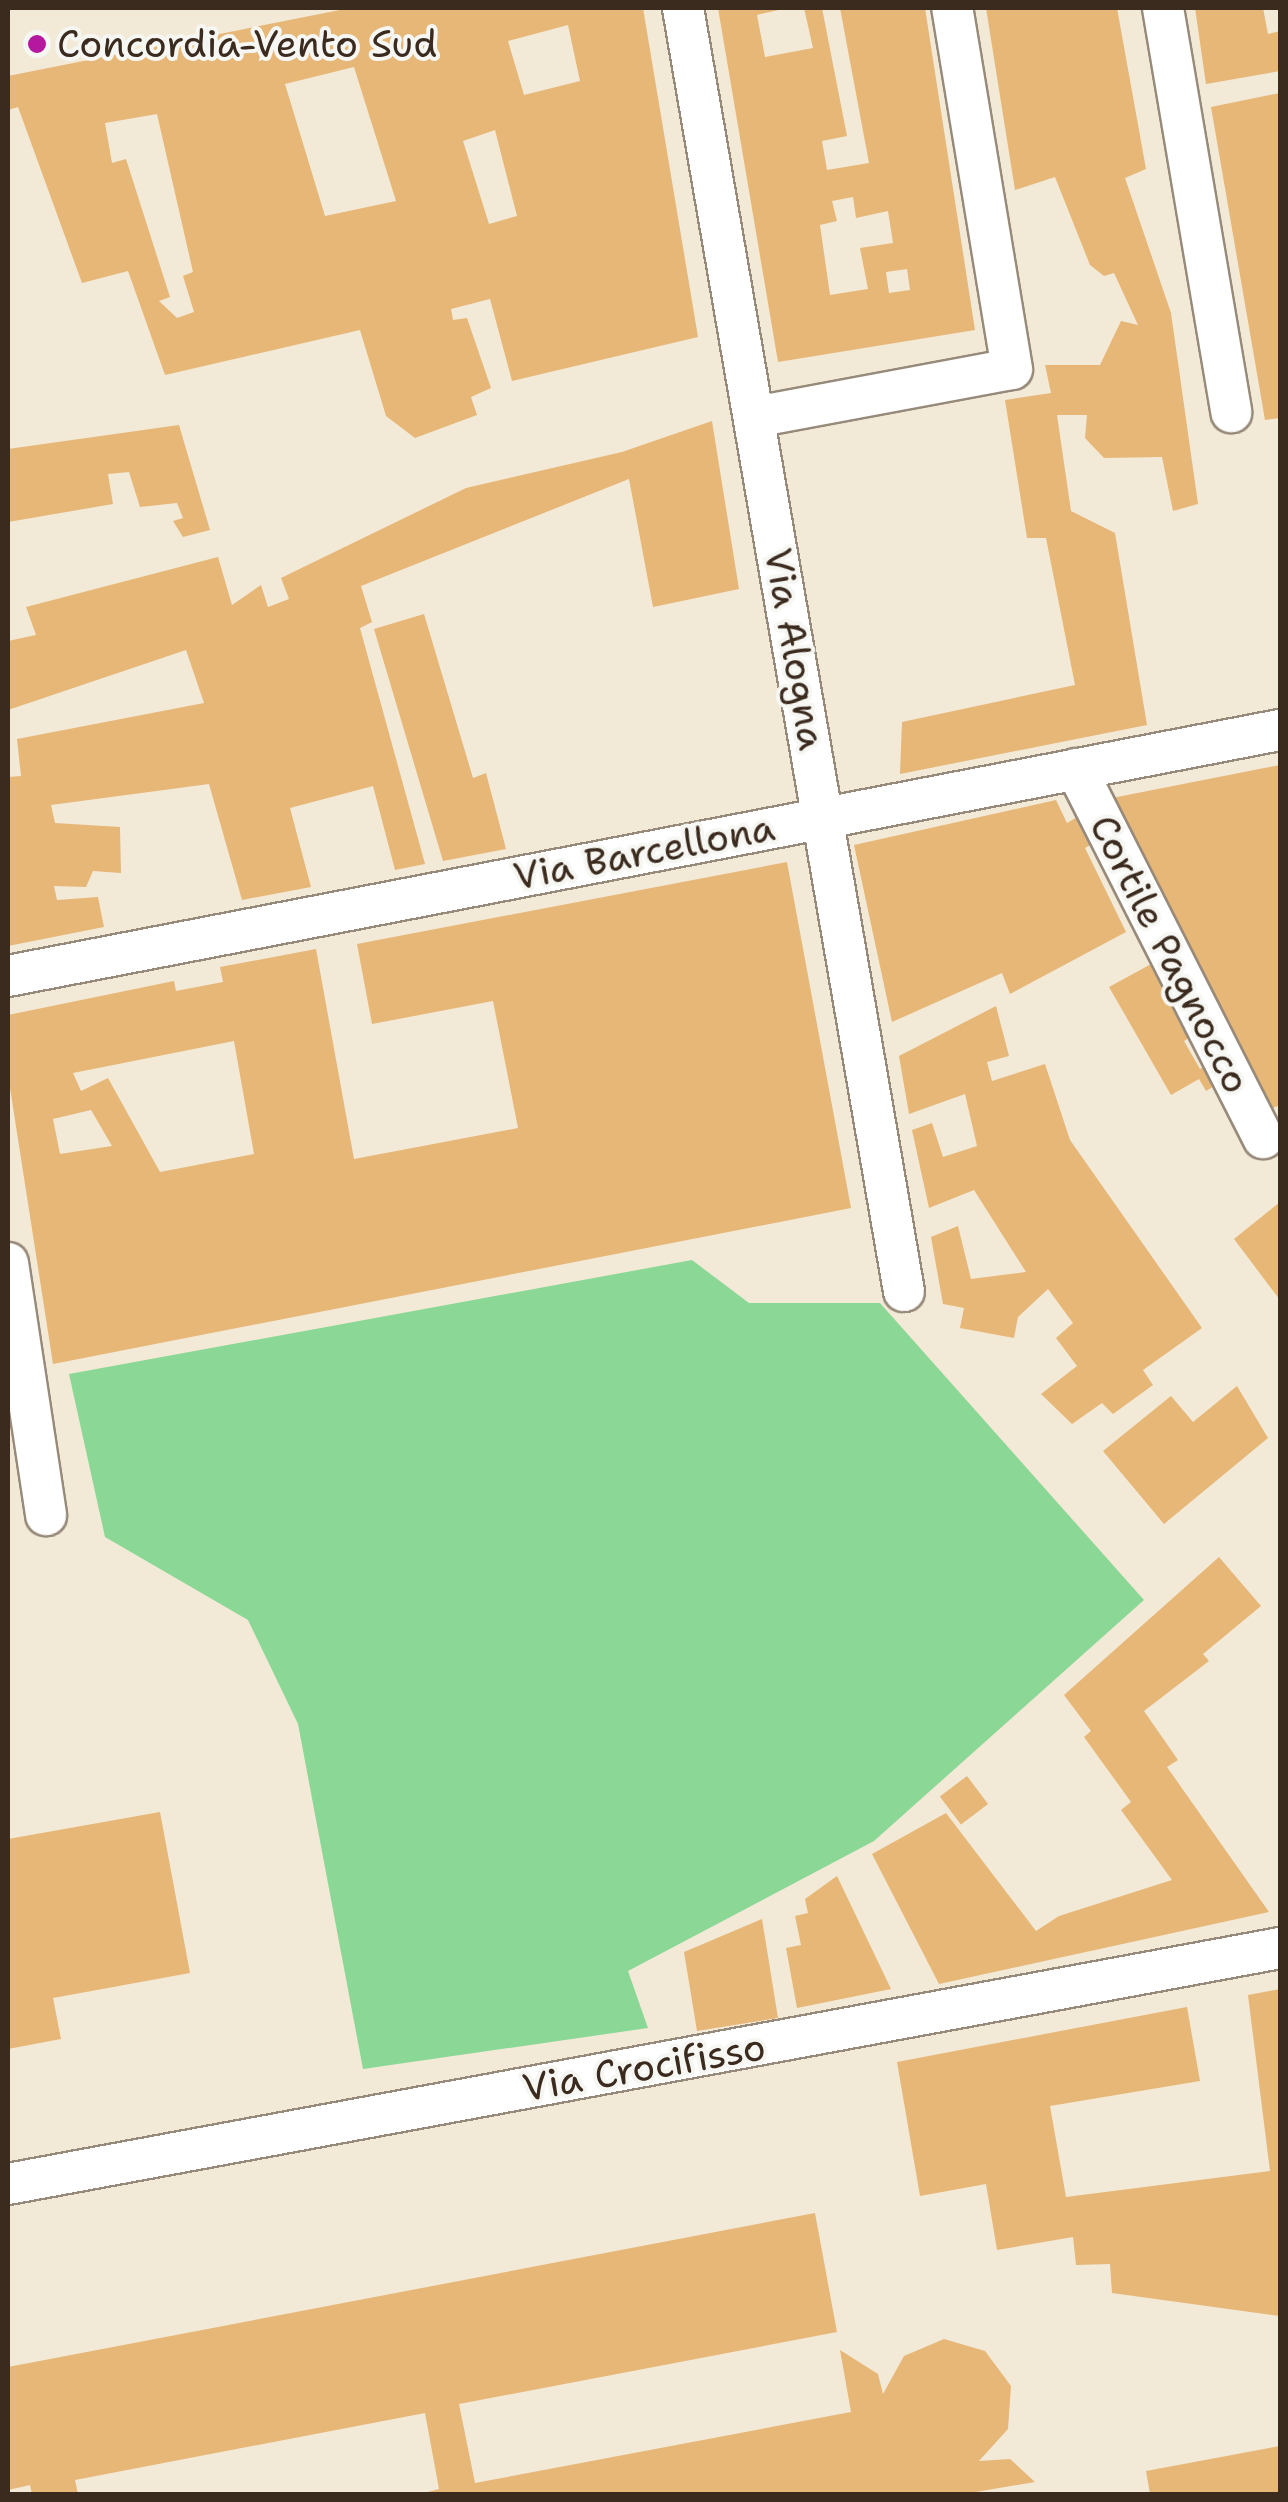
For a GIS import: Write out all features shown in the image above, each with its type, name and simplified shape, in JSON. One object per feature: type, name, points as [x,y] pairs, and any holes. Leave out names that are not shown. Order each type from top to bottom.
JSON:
[{"type":"street","name":"Via Alogna","points":[[682,8],[904,1291]]},
{"type":"street","points":[[755,417],[1012,369],[952,8]]},
{"type":"street","points":[[1163,8],[1231,412]]},
{"type":"street","name":"Via Barcellona","points":[[8,976],[1280,730]]},
{"type":"street","name":"Cortile Pagnocco","points":[[1076,769],[1263,1138]]},
{"type":"street","points":[[8,1263],[46,1514]]},
{"type":"street","name":"Via Crocifisso","points":[[8,2184],[1280,1948]]},
{"type":"green space","points":[[692,1260],[749,1303],[880,1303],[1144,1600],[874,1841],[628,1971],[648,2028],[363,2069],[298,1724],[248,1620],[105,1537],[69,1374]]},
{"type":"building","points":[[350,8],[643,8],[698,337],[512,381],[490,299],[451,309],[453,320],[467,318],[491,388],[471,397],[477,415],[415,438],[386,416],[360,330],[165,375],[128,271],[82,283],[18,107],[8,110],[8,76]],"holes":[[[568,25],[580,81],[524,95],[508,41]],[[354,67],[396,201],[325,216],[285,84]],[[157,114],[193,272],[183,276],[194,312],[177,318],[159,301],[170,297],[126,159],[112,163],[105,123]],[[495,130],[517,216],[489,224],[463,141]]]},
{"type":"building","points":[[718,8],[787,8],[757,15],[765,57],[813,48],[804,8],[822,8],[847,136],[822,141],[827,170],[869,163],[840,8],[925,8],[975,330],[778,362]],"holes":[[[853,197],[856,218],[888,211],[893,243],[860,248],[868,289],[830,295],[820,225],[837,221],[832,201]],[[907,269],[910,290],[889,293],[886,272]]]},
{"type":"building","points":[[986,8],[1117,8],[1146,169],[1125,178],[1171,313],[1198,504],[1173,511],[1162,457],[1104,458],[1085,438],[1087,415],[1057,415],[1071,511],[1115,533],[1147,725],[900,774],[902,722],[1075,685],[1046,538],[1027,538],[1005,400],[1051,393],[1045,365],[1100,365],[1121,321],[1138,325],[1114,273],[1104,276],[1090,265],[1055,177],[1015,190]]},
{"type":"building","points":[[1195,8],[1263,8],[1268,34],[1280,31],[1280,71],[1206,84]]},
{"type":"building","points":[[1280,93],[1280,418],[1265,420],[1211,107]]},
{"type":"building","points":[[712,421],[739,589],[653,607],[629,479],[361,586],[372,622],[360,628],[425,864],[395,870],[373,786],[290,808],[311,887],[242,900],[209,784],[51,805],[55,823],[120,827],[121,873],[93,871],[86,887],[54,886],[57,900],[98,897],[104,927],[8,946],[8,777],[21,776],[17,739],[204,703],[186,650],[8,710],[8,641],[36,635],[26,607],[218,557],[232,605],[261,585],[268,607],[289,599],[281,578],[466,488],[622,452]]},
{"type":"building","points":[[179,425],[210,530],[183,537],[173,521],[183,518],[177,503],[140,507],[129,472],[108,474],[113,504],[8,522],[8,449]]},
{"type":"building","points":[[424,614],[473,778],[486,773],[506,849],[443,861],[374,629]]},
{"type":"building","points":[[1280,765],[1280,1105],[1273,1108],[1112,798]]},
{"type":"building","points":[[1056,800],[1067,823],[1077,817],[1092,844],[1085,848],[1126,932],[1010,994],[1002,973],[892,1022],[854,845]]},
{"type":"building","points":[[787,862],[851,1208],[53,1364],[8,1075],[8,1015],[174,981],[176,991],[223,982],[220,967],[316,949],[354,1159],[518,1128],[493,1001],[372,1024],[357,944]],"holes":[[[234,1041],[254,1154],[160,1172],[108,1078],[81,1091],[73,1073]],[[91,1110],[112,1146],[60,1154],[53,1119]]]},
{"type":"building","points":[[1153,963],[1194,1035],[1184,1041],[1200,1069],[1210,1063],[1221,1082],[1206,1091],[1199,1079],[1171,1095],[1109,987]]},
{"type":"building","points":[[996,1006],[1009,1056],[987,1062],[992,1081],[1045,1064],[1070,1140],[1202,1328],[1143,1370],[1153,1385],[1113,1414],[1102,1403],[1072,1424],[1041,1394],[1077,1366],[1056,1338],[1073,1323],[1048,1289],[1018,1317],[1014,1338],[960,1328],[964,1308],[943,1304],[931,1237],[958,1226],[971,1279],[1026,1272],[974,1190],[929,1208],[912,1130],[932,1123],[943,1157],[977,1146],[965,1094],[909,1114],[899,1056]]},
{"type":"building","points":[[1280,1202],[1280,1300],[1234,1239]]},
{"type":"building","points":[[1237,1386],[1268,1438],[1164,1524],[1103,1451],[1171,1396],[1193,1422]]},
{"type":"building","points":[[1219,1557],[1261,1606],[1203,1654],[1209,1661],[1144,1711],[1178,1760],[1167,1767],[1269,1912],[939,1984],[872,1854],[946,1813],[1036,1931],[1059,1916],[1172,1880],[1121,1810],[1131,1802],[1084,1737],[1091,1731],[1064,1695]]},
{"type":"building","points":[[967,1776],[988,1804],[961,1824],[940,1796]]},
{"type":"building","points":[[160,1812],[190,1973],[53,1998],[61,2039],[8,2049],[8,1839]]},
{"type":"building","points":[[837,1876],[891,1989],[797,2008],[786,1948],[801,1945],[795,1916],[808,1913],[805,1899]]},
{"type":"building","points":[[762,1919],[778,2018],[697,2031],[684,1952]]},
{"type":"building","points":[[1280,1989],[1280,2316],[1112,2293],[1110,2264],[1076,2265],[1073,2237],[997,2250],[986,2184],[920,2196],[897,2062],[1187,2007],[1200,2081],[1050,2106],[1066,2197],[1270,2171],[1248,1995]]},
{"type":"building","points":[[815,2213],[837,2332],[459,2404],[475,2483],[851,2412],[840,2350],[878,2374],[883,2394],[904,2356],[944,2339],[985,2351],[1011,2386],[1008,2429],[979,2461],[1010,2459],[1035,2482],[964,2494],[420,2494],[439,2489],[425,2413],[75,2480],[78,2494],[32,2494],[30,2485],[8,2490],[8,2367]]},
{"type":"building","points":[[1280,2446],[1280,2494],[1150,2494],[1146,2471]]},
{"type":"place","name":"Concordia-Vento Sud","points":[[37,44]]}]
